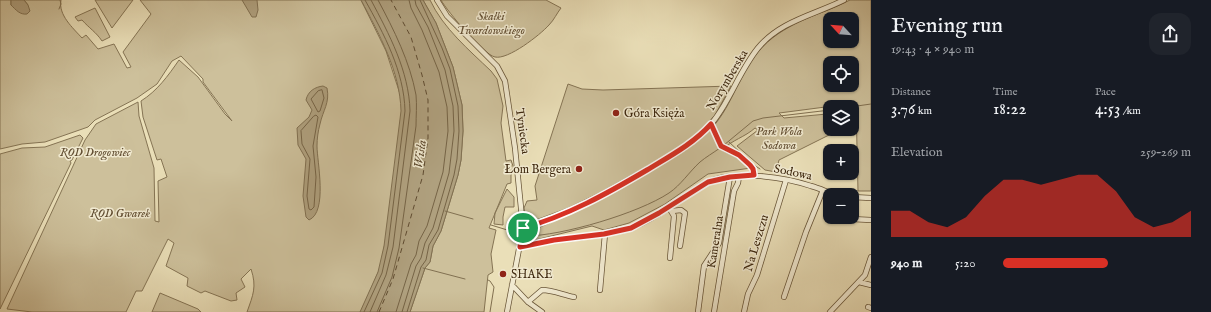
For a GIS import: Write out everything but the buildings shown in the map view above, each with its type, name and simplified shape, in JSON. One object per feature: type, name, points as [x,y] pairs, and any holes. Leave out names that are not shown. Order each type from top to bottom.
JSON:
[{"type":"street","name":"Tyniecka","points":[[437,0],[447,16],[497,66],[503,75],[507,91],[515,148],[523,228],[507,312]]},
{"type":"street","name":"Norymberska","points":[[523,228],[557,217],[634,177],[691,144],[711,124],[727,100],[751,58],[765,40],[793,22],[844,0]]},
{"type":"street","points":[[711,124],[721,146],[739,155],[753,169],[754,175]]},
{"type":"street","name":"Sodowa","points":[[520,247],[554,240],[604,234],[631,228],[670,209],[708,182],[730,177],[754,175],[786,180],[823,190]]},
{"type":"street","name":"Kameralna","points":[[714,312],[734,191],[739,182],[739,176]]},
{"type":"street","points":[[698,312],[704,266],[719,243],[730,177]]},
{"type":"street","name":"Na Leszczu","points":[[744,312],[748,294],[757,275],[786,180]]},
{"type":"street","points":[[784,297],[806,232],[823,190]]},
{"type":"street","points":[[859,197],[871,198]]},
{"type":"street","points":[[670,209],[681,210],[685,213],[680,246]]},
{"type":"street","points":[[670,209],[674,216],[670,258]]},
{"type":"street","points":[[859,219],[871,220]]},
{"type":"street","points":[[600,290],[604,234]]},
{"type":"street","points":[[830,312],[865,275],[871,257]]},
{"type":"street","points":[[859,282],[871,285]]},
{"type":"street","points":[[512,285],[536,310],[542,312]]},
{"type":"street","points":[[528,302],[542,290],[551,290],[574,297]]},
{"type":"green space","points":[[0,0],[11,0],[11,5],[28,5],[24,0],[61,0],[64,16],[82,38],[86,35],[98,49],[114,44],[127,68],[131,67],[123,52],[151,14],[140,0],[361,0],[386,51],[401,97],[407,132],[380,268],[361,312],[247,312],[254,286],[251,269],[241,279],[245,287],[236,293],[237,300],[231,301],[205,291],[201,293],[187,286],[188,278],[166,266],[174,243],[168,239],[142,291],[136,291],[126,312],[32,312],[7,309],[85,140],[96,124],[138,102],[139,116],[154,168],[155,221],[159,222],[158,181],[167,177],[161,159],[157,160],[143,117],[141,101],[157,88],[179,60],[198,77],[225,114],[232,121],[203,82],[203,79],[181,56],[172,61],[157,84],[137,98],[95,120],[88,127],[45,142],[22,144],[0,149]]},
{"type":"green space","points":[[95,0],[133,0],[112,28]]},
{"type":"green space","points":[[423,0],[430,0],[435,10],[449,29],[465,47],[491,71],[497,79],[503,106],[501,123],[506,161],[511,160],[514,169],[511,175],[511,183],[507,184],[489,228],[496,230],[491,254],[493,272],[488,275],[484,312],[410,312],[425,268],[430,262],[433,246],[441,231],[458,175],[461,160],[463,131],[462,105],[453,67],[436,23]]},
{"type":"green space","name":"Skałki Twardowskiego","points":[[441,0],[546,0],[561,8],[549,25],[539,35],[508,55],[495,57],[483,49],[475,41]]},
{"type":"green space","name":"Park Wola Sodowa","points":[[850,0],[871,0],[871,191],[859,191],[858,188],[859,144],[857,144],[857,136],[859,136],[859,100],[823,100],[823,107],[779,113],[784,118],[823,114],[823,136],[827,136],[779,160],[776,172],[765,170],[737,146],[758,130],[755,128],[722,150],[739,158],[751,168],[708,174],[665,204],[629,223],[604,230],[592,226],[535,240],[525,240],[526,233],[559,219],[607,195],[654,169],[707,133],[723,114],[745,72],[758,52],[768,42],[789,27],[823,12],[823,48],[859,48],[859,12],[823,12]]},
{"type":"green space","points":[[95,8],[110,37],[102,41],[82,20],[78,21],[75,17]]},
{"type":"green space","points":[[568,84],[582,89],[603,90],[731,86],[715,115],[698,134],[685,145],[601,192],[568,208],[533,221],[528,221],[525,219],[524,208],[527,201],[537,200],[535,186]]},
{"type":"green space","points":[[80,135],[83,138],[72,160],[70,161],[71,163],[0,309],[0,154],[22,148],[45,147]]},
{"type":"green space","points":[[507,189],[514,197],[514,207],[505,207],[503,225],[494,224],[495,213]]},
{"type":"green space","points":[[160,293],[198,309],[201,312],[152,312]]},
{"type":"water","points":[[11,0],[24,0],[30,11],[27,14],[20,13],[11,5]]},
{"type":"water","points":[[242,0],[257,0],[258,10],[256,17],[252,17]]},
{"type":"water","name":"Wisła","points":[[361,0],[423,0],[436,23],[453,67],[462,105],[463,131],[461,160],[458,175],[441,231],[433,246],[430,262],[425,268],[410,312],[360,312],[378,272],[384,246],[401,111],[400,96],[393,67]]},
{"type":"water","points":[[323,86],[327,88],[328,98],[321,119],[317,141],[320,197],[315,215],[309,220],[306,217],[303,196],[306,159],[298,145],[297,128],[309,117],[312,110],[306,100],[308,94],[315,88]]},
{"type":"waterway","points":[[59,9],[61,4],[60,0]]},
{"type":"waterway","points":[[859,106],[871,104]]},
{"type":"waterway","points":[[724,145],[753,121],[763,118],[823,111]]},
{"type":"waterway","points":[[729,142],[744,156]]},
{"type":"waterway","points":[[526,236],[541,235],[579,228],[620,215],[656,201],[669,193],[700,162],[720,148]]},
{"type":"waterway","points":[[751,163],[760,169]]},
{"type":"waterway","points":[[445,211],[473,219]]},
{"type":"waterway","points":[[491,225],[517,233]]},
{"type":"waterway","points":[[423,268],[465,279]]},
{"type":"waterway","points":[[488,280],[494,287],[490,312]]},
{"type":"ferry route","points":[[379,312],[393,279],[423,175],[428,138],[428,100],[422,75],[411,37],[391,0]]},
{"type":"place","name":"Góra Księża","points":[[616,113]]},
{"type":"place","name":"Łom Bergera","points":[[579,169]]},
{"type":"place","name":"SHAKE","points":[[503,274]]},
{"type":"route","points":[[711,124],[721,146],[739,155],[750,165],[754,172],[754,175],[730,177],[708,182],[659,213],[631,228],[604,234],[554,240],[520,247],[523,228],[557,217],[600,196],[691,144],[711,124]]},
{"type":"park label","name":"ROD Drogowiec","points":[[95,152]]},
{"type":"park label","name":"ROD Gwarek","points":[[120,213]]}]
